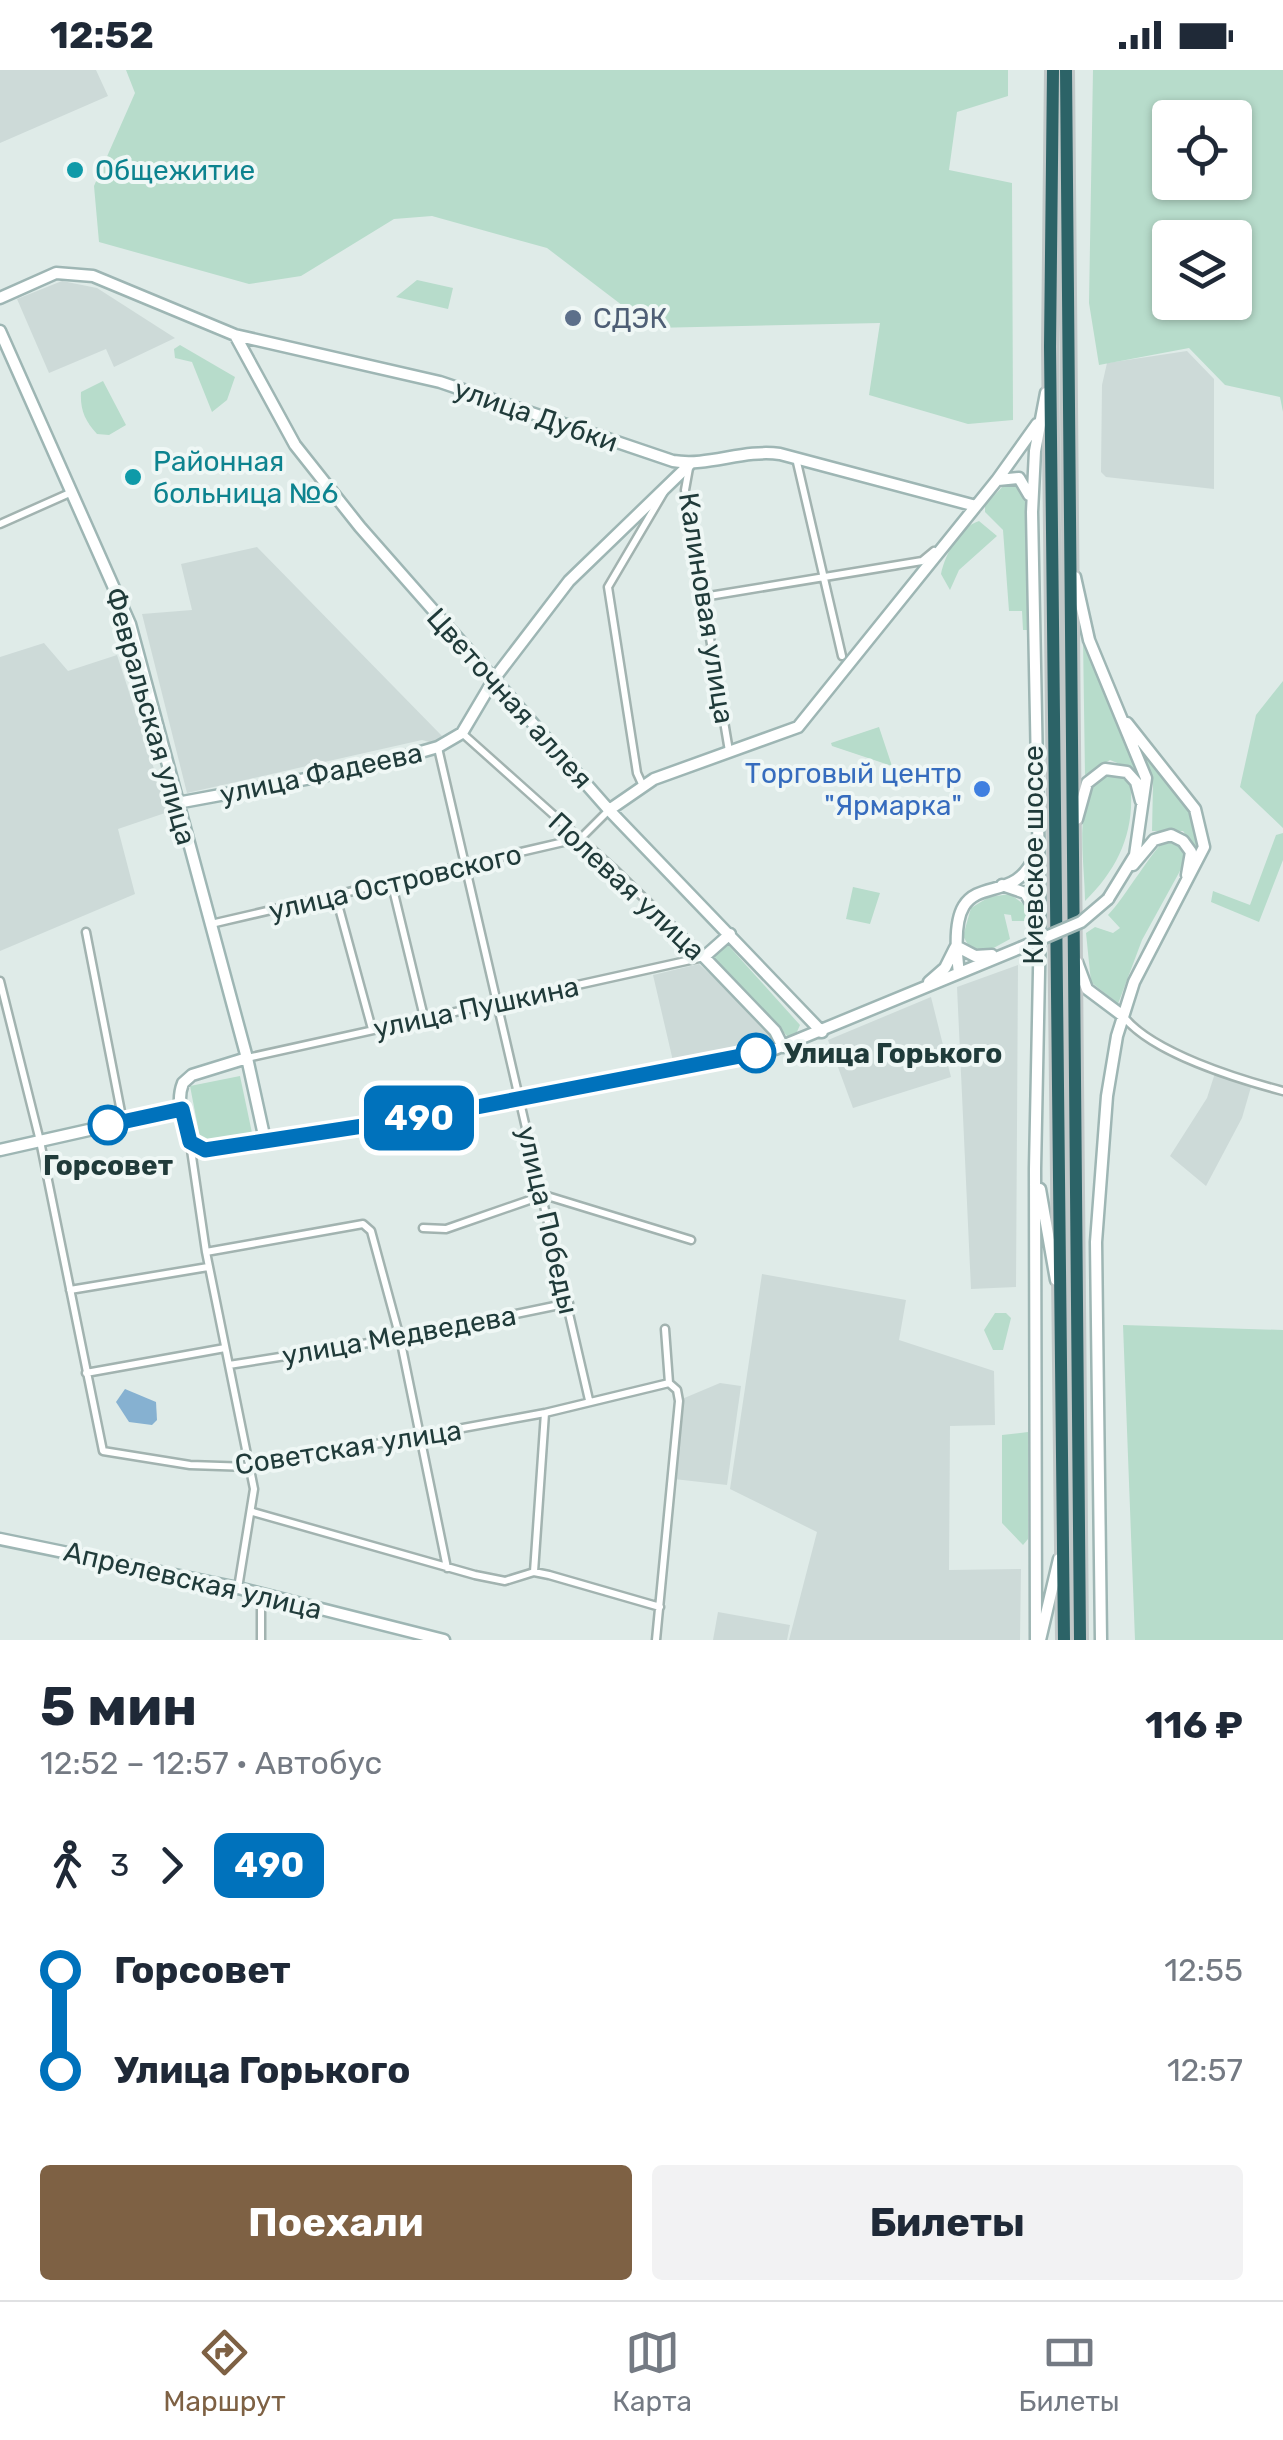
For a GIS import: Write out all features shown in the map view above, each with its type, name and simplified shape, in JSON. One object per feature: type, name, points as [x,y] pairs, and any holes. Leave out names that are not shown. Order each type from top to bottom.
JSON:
[{"type":"highway","name":"Киевское шоссе","points":[[1054,70],[1050,347],[1064,1640]]},
{"type":"highway","name":"Киевское шоссе","points":[[1066,70],[1076,830],[1080,1640]]},
{"type":"main road","name":"улица Дубки","points":[[0,298],[56,274],[75,273],[235,335],[440,382],[545,421],[690,464],[754,451],[796,457],[976,506]]},
{"type":"main road","name":"Февральская улица","points":[[0,331],[130,624],[247,1058],[265,1140]]},
{"type":"main road","name":"Цветочная аллея","points":[[235,335],[305,459],[610,810],[822,1032]]},
{"type":"main road","points":[[1038,1640],[1035,1168],[1040,923],[1032,512],[1050,347]]},
{"type":"main road","points":[[610,810],[643,786],[798,727],[997,480],[1041,419]]},
{"type":"main road","points":[[462,733],[494,679],[568,581],[690,464]]},
{"type":"main road","points":[[997,480],[1009,476],[1022,480],[1032,512]]},
{"type":"main road","points":[[1072,567],[1089,640],[1127,723],[1145,774],[1143,812],[1129,870]]},
{"type":"main road","points":[[1101,1640],[1096,1242],[1106,1096],[1123,1016],[1149,948],[1202,854],[1201,822],[1127,723]]},
{"type":"main road","name":"улица Фадеева","points":[[177,803],[365,768],[438,747],[462,733]]},
{"type":"main road","points":[[1076,830],[1083,791],[1105,768],[1122,770],[1134,779],[1143,812]]},
{"type":"main road","points":[[247,1058],[192,1075],[180,1092],[190,1142],[205,1150],[519,1098],[783,1047],[1081,922],[1108,900],[1154,840],[1176,836],[1192,856],[1182,887]]},
{"type":"main road","points":[[960,973],[956,921],[964,902],[1026,872],[1037,850]]},
{"type":"main road","points":[[1002,885],[1028,896],[1040,923]]},
{"type":"main road","points":[[704,957],[730,934]]},
{"type":"main road","points":[[956,946],[978,956],[1020,948]]},
{"type":"main road","points":[[920,988],[942,972],[956,946]]},
{"type":"main road","points":[[1075,954],[1088,989],[1123,1016]]},
{"type":"main road","name":"Полевая улица","points":[[704,957],[775,1030],[783,1047]]},
{"type":"main road","points":[[0,1150],[182,1109]]},
{"type":"main road","points":[[1035,1168],[1059,1302]]},
{"type":"main road","points":[[1038,1640],[1062,1533]]},
{"type":"main road","name":"Апрелевская улица","points":[[0,1539],[261,1593],[444,1640]]},
{"type":"street","points":[[796,457],[842,656]]},
{"type":"street","name":"Калиновая улица","points":[[690,464],[684,490],[730,752]]},
{"type":"street","points":[[643,786],[637,773],[608,587],[664,491]]},
{"type":"street","points":[[0,524],[74,492]]},
{"type":"street","points":[[703,597],[933,556]]},
{"type":"street","name":"Полевая улица","points":[[462,733],[581,838],[704,957]]},
{"type":"street","name":"улица Победы","points":[[438,747],[589,1400]]},
{"type":"street","points":[[581,838],[610,810]]},
{"type":"street","name":"улица Островского","points":[[209,924],[469,868],[581,838]]},
{"type":"street","points":[[392,884],[424,1018]]},
{"type":"street","points":[[336,897],[372,1030]]},
{"type":"street","points":[[86,932],[122,1122]]},
{"type":"street","name":"улица Пушкина","points":[[247,1058],[704,957]]},
{"type":"street","points":[[0,981],[40,1141],[86,1373],[224,1348]]},
{"type":"street","points":[[1123,1016],[1145,1036],[1207,1065],[1283,1091]]},
{"type":"street","points":[[190,1142],[208,1266],[250,1467],[252,1512],[238,1588]]},
{"type":"street","points":[[423,1228],[446,1229],[544,1195],[691,1240]]},
{"type":"street","points":[[206,1252],[363,1224],[371,1231],[400,1338],[447,1568]]},
{"type":"street","points":[[70,1290],[208,1266]]},
{"type":"street","name":"улица Медведева","points":[[229,1365],[400,1338],[569,1303]]},
{"type":"street","points":[[656,1640],[679,1401],[677,1390],[669,1383],[665,1330]]},
{"type":"street","name":"Советская улица","points":[[86,1373],[103,1451],[190,1465],[250,1467],[545,1413],[669,1383]]},
{"type":"street","points":[[534,1572],[545,1413]]},
{"type":"street","points":[[252,1512],[505,1582],[534,1572],[660,1607]]},
{"type":"street","points":[[261,1593],[261,1640]]},
{"type":"shaded area","points":[[0,70],[96,70],[108,96],[0,143]]},
{"type":"shaded area","points":[[62,281],[97,288],[175,338],[114,367],[106,349],[49,373],[17,299]]},
{"type":"shaded area","points":[[1187,351],[1214,379],[1214,489],[1106,477],[1101,472],[1102,385],[1107,363]]},
{"type":"shaded area","points":[[257,547],[442,736],[433,743],[422,740],[187,793],[142,614],[192,610],[181,564]]},
{"type":"shaded area","points":[[44,643],[68,671],[117,655],[168,812],[118,829],[135,894],[0,951],[0,657]]},
{"type":"shaded area","points":[[699,964],[761,1022],[773,1041],[769,1046],[673,1061],[653,975]]},
{"type":"shaded area","points":[[1018,965],[1016,1287],[971,1289],[957,987]]},
{"type":"shaded area","points":[[931,997],[951,1077],[853,1108],[828,1040]]},
{"type":"shaded area","points":[[1215,1073],[1251,1087],[1242,1118],[1206,1186],[1170,1156],[1207,1098]]},
{"type":"shaded area","points":[[762,1274],[906,1300],[899,1340],[994,1371],[995,1425],[950,1426],[949,1570],[1021,1569],[1020,1640],[789,1640],[817,1532],[730,1489]]},
{"type":"shaded area","points":[[720,1383],[741,1386],[727,1485],[674,1479],[682,1399]]},
{"type":"shaded area","points":[[718,1612],[790,1625],[787,1640],[713,1640]]},
{"type":"green space","points":[[126,70],[1008,70],[1008,96],[957,112],[949,170],[1012,183],[1013,420],[968,424],[869,395],[880,323],[652,328],[547,248],[432,216],[394,219],[301,276],[249,284],[99,242],[94,186],[135,93]]},
{"type":"green space","points":[[1093,70],[1283,70],[1283,412],[1280,397],[1225,385],[1189,348],[1099,365],[1089,303]]},
{"type":"green space","points":[[417,280],[453,288],[448,309],[396,297]]},
{"type":"green space","points":[[180,345],[235,377],[227,400],[212,412],[192,362],[175,358],[174,349]]},
{"type":"green space","points":[[103,381],[126,425],[109,435],[97,434],[86,420],[81,404],[81,392]]},
{"type":"green space","points":[[1008,481],[1023,488],[1025,499],[1028,630],[1023,630],[1022,611],[1009,611],[1003,530],[985,512],[985,505]]},
{"type":"green space","points":[[979,521],[997,536],[959,570],[950,590],[941,574],[946,559],[959,535]]},
{"type":"green space","points":[[1083,638],[1139,772],[1110,760],[1085,775]]},
{"type":"green space","points":[[1283,681],[1283,828],[1240,787],[1256,715]]},
{"type":"green space","points":[[879,727],[892,766],[832,746],[831,743]]},
{"type":"green space","points":[[1144,754],[1195,817],[1199,853],[1183,831],[1152,831],[1153,785]]},
{"type":"green space","points":[[1103,773],[1118,773],[1130,782],[1130,816],[1116,862],[1085,901],[1084,816],[1093,785]]},
{"type":"green space","points":[[1283,833],[1283,860],[1259,922],[1211,902],[1213,891],[1250,905],[1276,835]]},
{"type":"green space","points":[[1165,841],[1180,846],[1186,860],[1142,940],[1118,1004],[1091,982],[1086,933],[1095,927],[1113,933],[1120,928],[1108,915]]},
{"type":"green space","points":[[853,887],[880,893],[870,924],[846,919]]},
{"type":"green space","points":[[1010,894],[1029,908],[1030,921],[1012,921],[1011,915],[1004,914],[1010,939],[990,950],[970,948],[963,936],[971,908],[989,897]]},
{"type":"green space","points":[[727,944],[800,1025],[796,1034],[788,1037],[716,963],[714,956]]},
{"type":"green space","points":[[240,1076],[252,1133],[201,1143],[190,1086]]},
{"type":"green space","points":[[995,1313],[1006,1313],[1011,1318],[1003,1350],[993,1350],[984,1330]]},
{"type":"green space","points":[[1123,1325],[1283,1330],[1283,1640],[1135,1640]]},
{"type":"green space","points":[[1028,1432],[1028,1539],[1023,1545],[1002,1523],[1002,1435]]},
{"type":"water","points":[[125,1389],[156,1402],[157,1420],[152,1425],[129,1422],[116,1402]]},
{"type":"bus line","name":"490","points":[[108,1125],[182,1109],[190,1142],[205,1150],[435,1115],[756,1053]]},
{"type":"place","name":"Общежитие","points":[[75,170]]},
{"type":"place","name":"СДЭК","points":[[573,318]]},
{"type":"place","name":"Районная больница №6","points":[[133,477]]},
{"type":"place","name":"Торговый центр \"Ярмарка\"","points":[[982,789]]},
{"type":"place","name":"Улица Горького","points":[[756,1053]]},
{"type":"place","name":"Горсовет","points":[[108,1125]]}]
